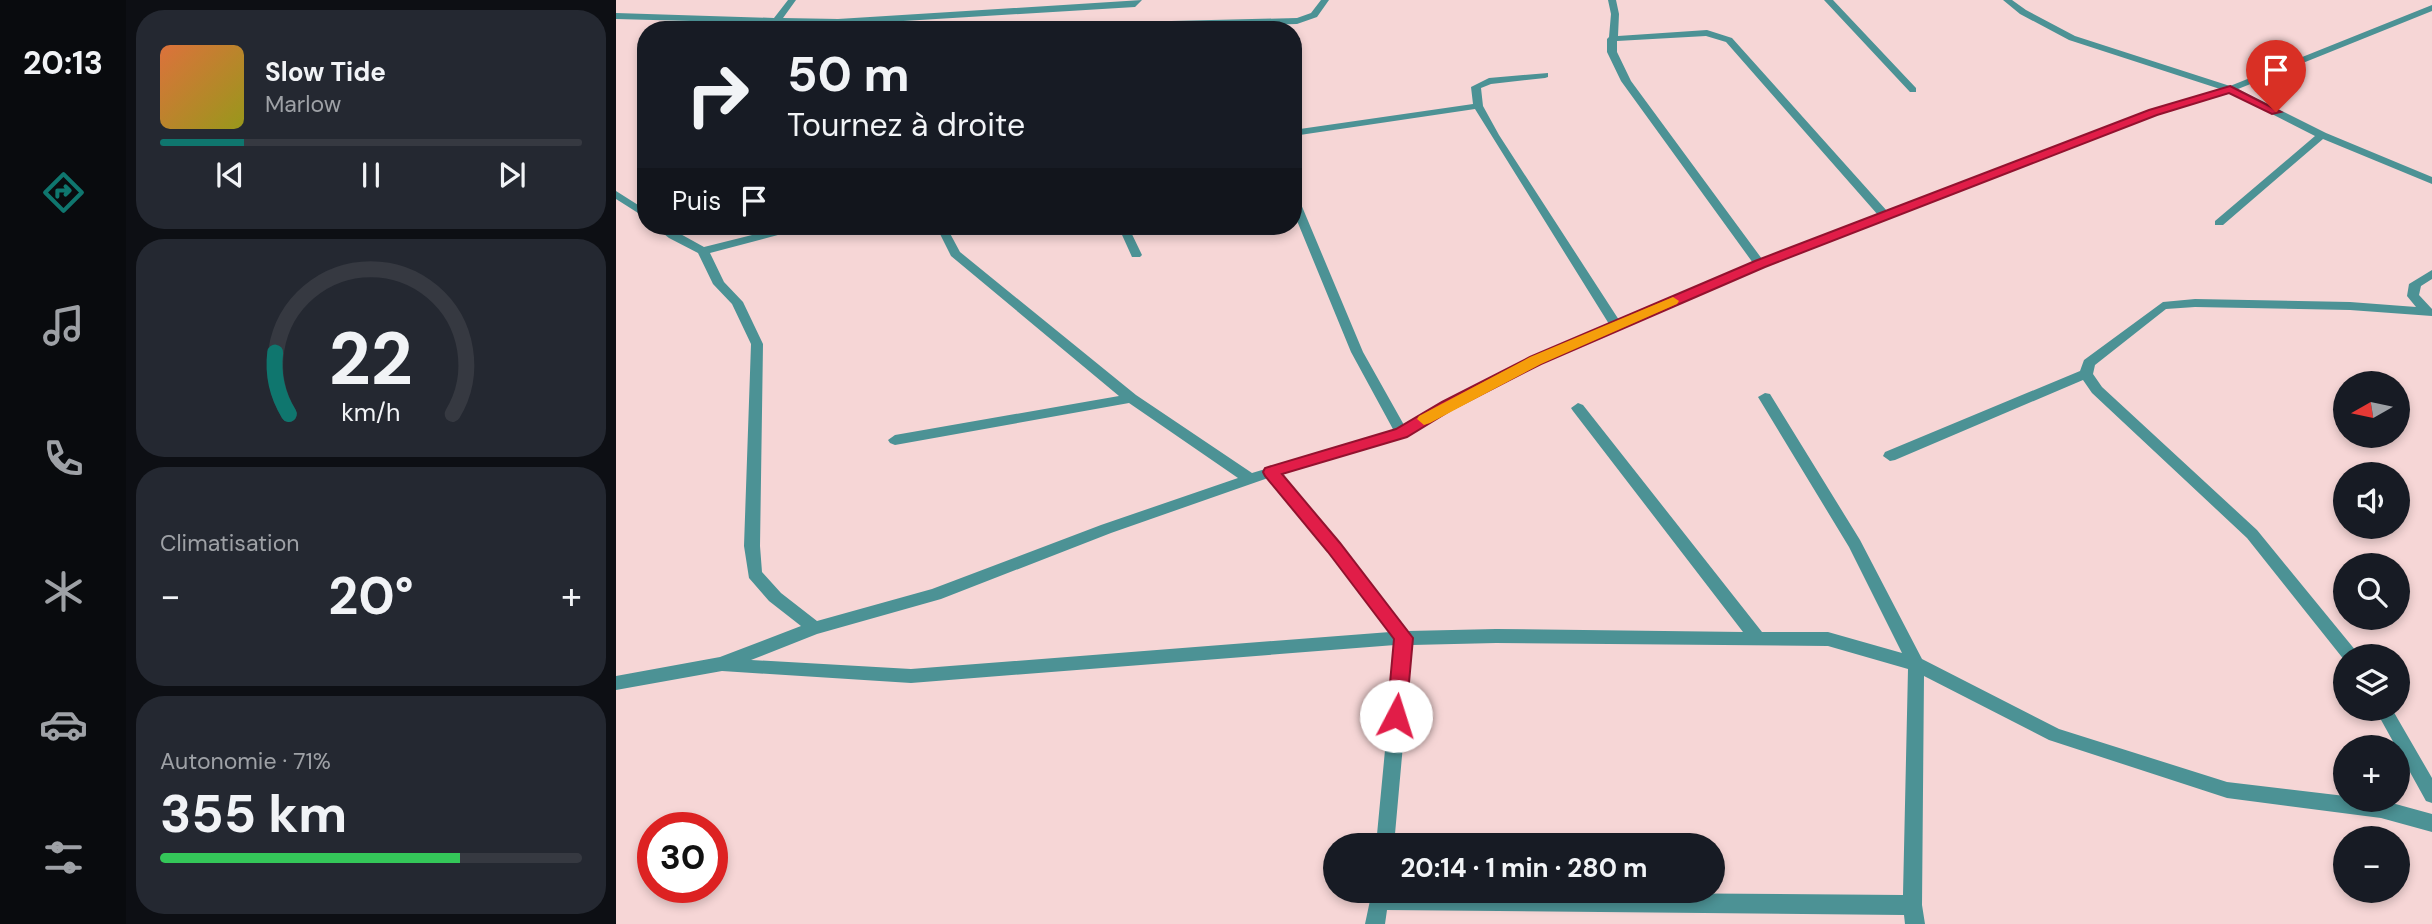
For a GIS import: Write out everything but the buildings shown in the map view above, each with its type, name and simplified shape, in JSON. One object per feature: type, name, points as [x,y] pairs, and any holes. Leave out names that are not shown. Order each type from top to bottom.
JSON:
[{"type":"street","points":[[776,21],[792,0]]},
{"type":"street","points":[[1297,21],[1312,18],[1322,9],[1325,0]]},
{"type":"street","points":[[1612,0],[1615,15],[1612,52],[1626,80],[1760,264]]},
{"type":"street","points":[[1828,0],[1913,90]]},
{"type":"street","points":[[2007,0],[2022,12],[2072,38],[2230,89],[2322,135],[2432,181]]},
{"type":"street","points":[[898,21],[1137,2],[1132,21]]},
{"type":"street","points":[[616,683],[721,664],[815,628],[935,595],[1106,528],[1250,479],[1402,433],[1448,405],[1535,360],[1760,264],[2153,113],[2230,89],[2432,8]]},
{"type":"street","points":[[616,16],[748,21]]},
{"type":"street","points":[[1611,39],[1707,33],[1729,40],[1885,216]]},
{"type":"street","points":[[1545,75],[1489,81],[1476,87],[1478,106],[1616,325]]},
{"type":"street","points":[[1302,132],[1478,106]]},
{"type":"street","points":[[2218,223],[2322,135]]},
{"type":"street","points":[[616,194],[637,209]]},
{"type":"street","points":[[1302,219],[1357,352],[1402,433]]},
{"type":"street","points":[[703,251],[765,235]]},
{"type":"street","points":[[946,235],[955,254],[1131,398],[1250,479]]},
{"type":"street","points":[[1127,235],[1136,256]]},
{"type":"street","points":[[673,236],[703,251],[719,284],[737,302],[757,344],[752,545],[754,573],[775,597],[815,628]]},
{"type":"street","points":[[2429,314],[2413,296],[2416,284],[2432,274]]},
{"type":"street","points":[[2340,644],[2252,534],[2096,390],[2086,374],[2089,363],[2163,306],[2208,303],[2350,306],[2429,314]]},
{"type":"street","points":[[1890,456],[2086,374]]},
{"type":"street","points":[[1587,903],[1913,914],[1916,664],[1855,544],[1765,397]]},
{"type":"street","points":[[895,440],[1131,398]]},
{"type":"street","points":[[1578,408],[1758,639]]},
{"type":"street","points":[[1271,472],[1334,547],[1404,638],[1386,833]]},
{"type":"street","points":[[721,664],[911,676],[1404,638],[1828,639],[1916,664],[2055,735],[2227,790],[2381,810],[2432,823]]},
{"type":"street","points":[[2390,721],[2432,795]]},
{"type":"street","points":[[1375,924],[1379,903]]},
{"type":"slow traffic","points":[[1424,419],[1535,360],[1673,301]]},
{"type":"route","points":[[1396,716],[1404,638],[1334,547],[1271,472],[1402,433],[1448,405],[1535,360],[1616,325],[1760,264],[2153,113],[2230,89],[2276,112]]}]
